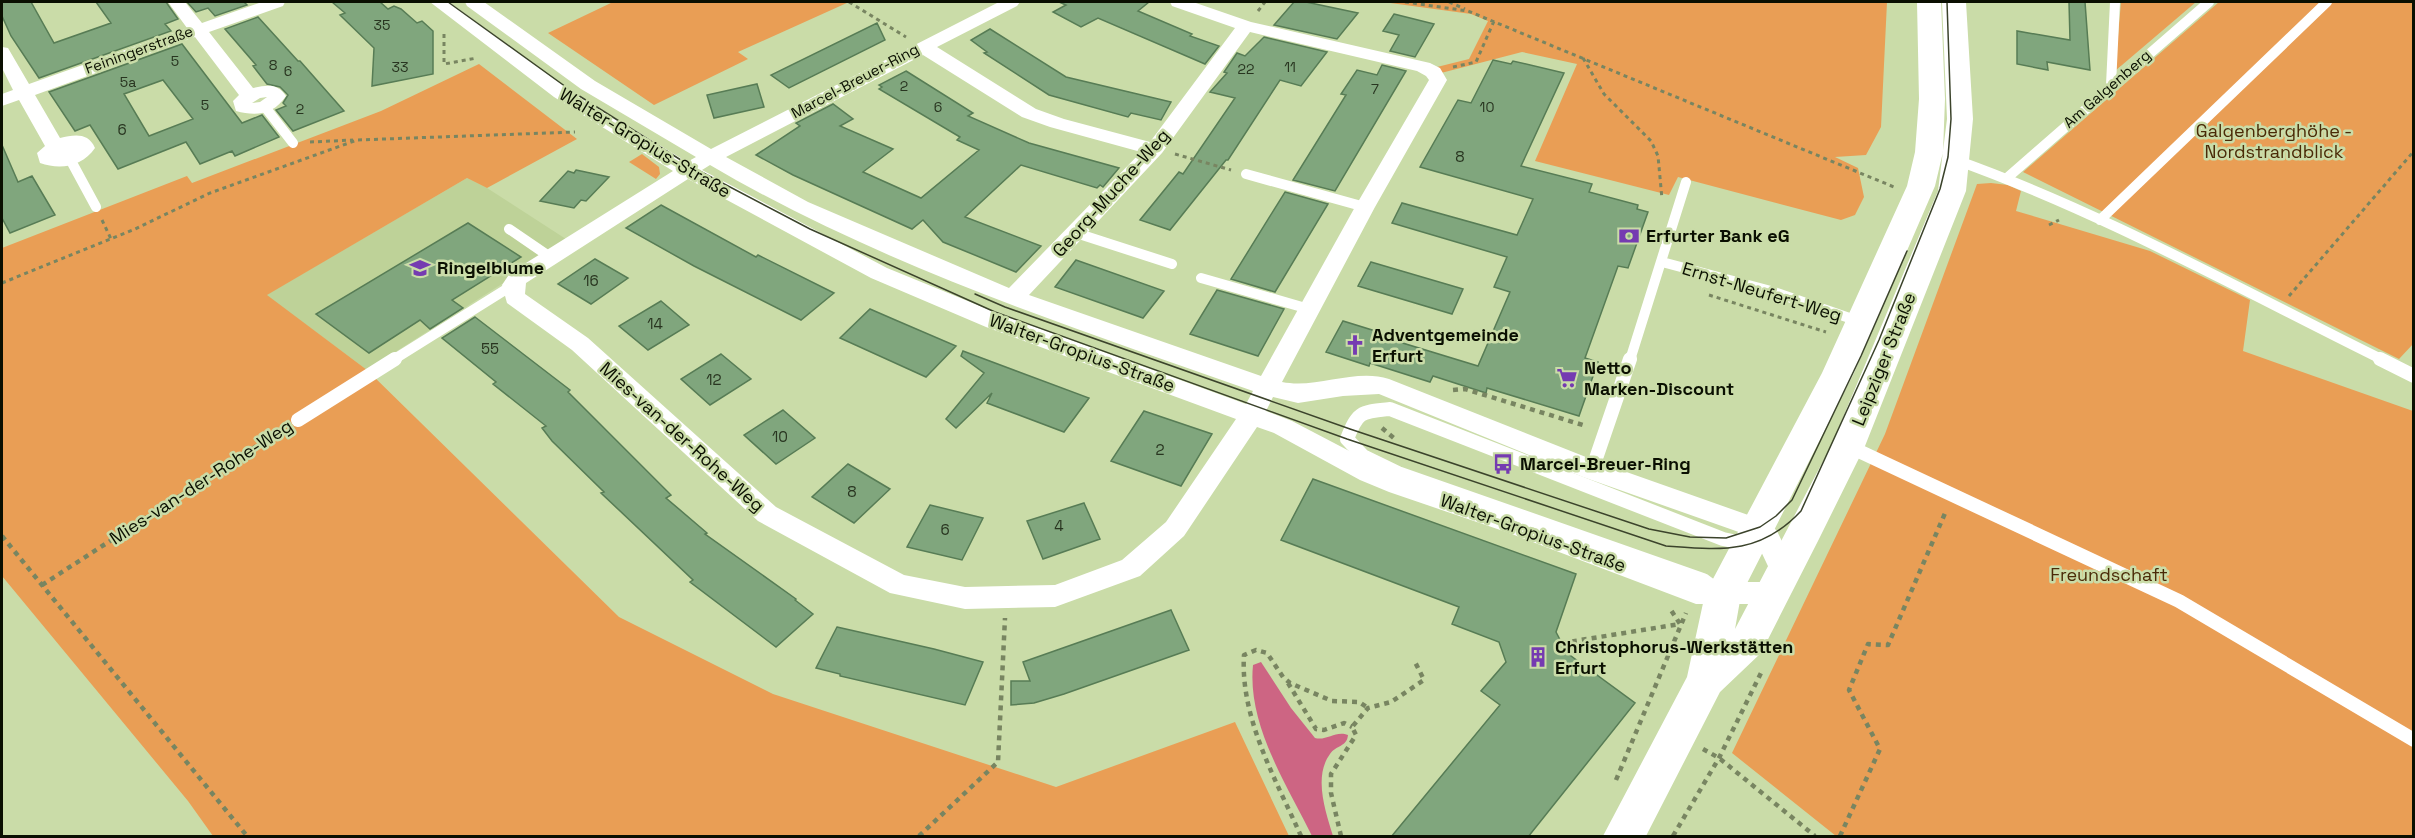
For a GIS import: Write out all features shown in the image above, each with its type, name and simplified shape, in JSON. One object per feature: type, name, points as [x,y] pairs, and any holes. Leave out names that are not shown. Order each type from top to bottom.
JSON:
[{"type":"main road","name":"Leipziger Straße","points":[[1624,837],[1706,680],[1728,612],[1767,557],[1801,539],[1848,446],[1952,191],[1942,156],[1932,99],[1929,2]]},
{"type":"main road","name":"Leipziger Straße","points":[[1706,680],[1728,612],[1767,557],[1838,373],[1921,186],[1942,156],[1959,119],[1954,2]]},
{"type":"street","points":[[176,2],[249,95],[242,101],[243,107],[250,109],[265,107]]},
{"type":"street","name":"Feiningerstraße","points":[[2,100],[277,2]]},
{"type":"street","name":"Walter-Gropius-Straße","points":[[439,2],[561,93],[699,163],[918,260],[1013,298],[1266,387],[1298,394],[1343,387],[1381,385],[1592,470],[1767,557]]},
{"type":"street","name":"Walter-Gropius-Straße","points":[[474,2],[699,163],[879,273],[994,321],[1283,427],[1369,473],[1518,526],[1728,612]]},
{"type":"street","name":"Marcel-Breuer-Ring","points":[[699,163],[1011,2]]},
{"type":"street","points":[[1178,2],[1246,26],[1423,67],[1433,72],[1438,80],[1365,207],[1252,415]]},
{"type":"street","name":"Georg-Muche-Weg","points":[[1013,298],[1155,149],[1246,26]]},
{"type":"street","points":[[922,46],[1029,113],[1057,123],[1155,149]]},
{"type":"street","points":[[2,52],[50,140],[63,153]]},
{"type":"street","name":"Mies-van-der-Rohe-Weg","points":[[699,163],[518,278],[513,285],[515,298],[580,344],[766,514],[898,585],[964,598],[1056,596],[1131,568],[1175,529],[1252,415]]},
{"type":"lane","points":[[2111,85],[2115,2]]},
{"type":"lane","name":"Am Galgenberg","points":[[2007,178],[2209,2]]},
{"type":"lane","points":[[2100,220],[2328,2]]},
{"type":"lane","points":[[265,107],[293,143]]},
{"type":"lane","points":[[63,153],[96,207]]},
{"type":"lane","points":[[1942,156],[2007,178],[2100,220],[2414,376]]},
{"type":"lane","points":[[1246,174],[1365,207]]},
{"type":"lane","name":"Ernst-Neufert-Weg","points":[[1592,470],[1657,280],[1686,182]]},
{"type":"lane","points":[[510,230],[550,257]]},
{"type":"lane","points":[[1076,233],[1172,264]]},
{"type":"lane","name":"Ernst-Neufert-Weg","points":[[1662,262],[1771,291],[1861,322]]},
{"type":"lane","points":[[1201,278],[1309,309]]},
{"type":"lane","name":"Mies-van-der-Rohe-Weg","points":[[298,420],[513,285]]},
{"type":"lane","points":[[1728,612],[1702,579],[1398,473],[1363,456],[1347,439],[1355,419],[1362,412],[1390,409],[1767,557]]},
{"type":"lane","points":[[1848,446],[1953,493],[2179,601],[2414,740]]},
{"type":"path","points":[[849,2],[922,46]]},
{"type":"path","points":[[1405,2],[1468,11]]},
{"type":"path","points":[[1449,2],[1897,188],[1900,181]]},
{"type":"path","points":[[1467,64],[1476,62],[1494,21]]},
{"type":"path","points":[[444,34],[444,64],[477,58]]},
{"type":"path","points":[[1583,58],[1590,75],[1606,97],[1654,145],[1659,158],[1658,187],[1664,208]]},
{"type":"path","points":[[293,143],[575,132]]},
{"type":"path","points":[[2,283],[135,229],[210,193],[357,140]]},
{"type":"path","points":[[1155,149],[1246,174]]},
{"type":"path","points":[[2278,308],[2414,151]]},
{"type":"path","points":[[1657,280],[1761,310],[1826,332]]},
{"type":"path","points":[[1465,388],[1604,432]]},
{"type":"path","name":"Mies-van-der-Rohe-Weg","points":[[42,585],[298,420]]},
{"type":"path","points":[[1392,444],[1399,432]]},
{"type":"path","points":[[1840,837],[1880,749],[1849,690],[1868,644],[1888,645],[1953,493]]},
{"type":"path","points":[[2,536],[247,837]]},
{"type":"path","points":[[919,837],[998,762],[1006,597]]},
{"type":"path","points":[[1562,643],[1680,624],[1728,612]]},
{"type":"path","points":[[1612,791],[1680,624]]},
{"type":"path","points":[[1301,837],[1254,721],[1242,685],[1244,655],[1256,650],[1266,653],[1317,729],[1324,730],[1344,723],[1352,727],[1356,735],[1330,774],[1331,793],[1341,837]]},
{"type":"path","points":[[1286,680],[1332,701],[1359,702],[1368,708],[1377,708],[1400,697],[1424,680],[1414,660]]},
{"type":"path","points":[[1352,727],[1368,708]]},
{"type":"path","points":[[1676,735],[1719,758],[1815,837]]},
{"type":"shaded area","name":"Ringelblume","points":[[467,178],[487,188],[569,241],[367,370],[266,295]]},
{"type":"shaded area","points":[[1261,662],[1291,708],[1315,738],[1339,734],[1348,735],[1346,742],[1330,754],[1322,773],[1322,795],[1333,836],[1312,836],[1271,754],[1256,710],[1253,687],[1253,665]]},
{"type":"green space","points":[[613,2],[849,2],[738,52],[748,59],[654,105],[548,33]]},
{"type":"green space","points":[[1383,2],[1887,2],[1881,127],[1866,155],[1835,157],[1858,168],[1864,197],[1855,215],[1841,220],[1678,177],[1669,195],[1535,161],[1577,64],[1522,52],[1441,73],[1437,67],[1469,59],[1488,21],[1471,14]]},
{"type":"green space","points":[[2121,2],[2196,2],[2115,71]]},
{"type":"green space","name":"Galgenberghöhe - Nordstrandblick","points":[[2219,2],[2413,2],[2414,343],[2399,359],[2023,172]]},
{"type":"green space","points":[[479,64],[577,139],[487,188],[467,178],[267,295],[367,370],[619,617],[773,694],[1056,787],[1235,722],[1289,836],[213,836],[188,801],[2,576],[2,248],[187,176],[192,183],[381,111]]},
{"type":"green space","points":[[642,154],[659,167],[660,174],[656,179],[629,162]]},
{"type":"green space","name":"Freundschaft","points":[[1977,184],[2008,185],[2021,191],[2016,211],[2150,251],[2250,300],[2243,351],[2413,411],[2413,836],[1836,836],[1732,753],[1885,434]]},
{"type":"building","points":[[2,2],[31,2],[54,43],[111,23],[96,2],[166,2],[178,19],[165,24],[171,31],[39,78],[11,36],[2,16]]},
{"type":"building","points":[[187,2],[244,2],[247,5],[215,16],[208,8],[196,12]]},
{"type":"building","points":[[332,2],[380,2],[388,9],[394,6],[401,9],[417,23],[422,21],[433,31],[433,74],[372,86],[374,48],[340,15],[345,13]]},
{"type":"building","points":[[1059,2],[1149,2],[1138,11],[1192,34],[1190,36],[1219,46],[1205,64],[1098,18],[1081,27],[1053,12],[1066,5]]},
{"type":"building","points":[[1294,2],[1306,2],[1358,13],[1337,39],[1274,25]]},
{"type":"building","points":[[2069,2],[2085,2],[2090,70],[2047,62],[2048,70],[2017,64],[2017,31],[2070,40]]},
{"type":"building","points":[[1394,14],[1434,24],[1415,57],[1390,51],[1399,35],[1383,31]]},
{"type":"building","points":[[258,17],[344,111],[293,131],[276,110],[286,106],[283,103],[288,95],[280,87],[267,84],[253,66],[256,65],[225,29]]},
{"type":"building","points":[[877,23],[885,40],[789,88],[771,75]]},
{"type":"building","points":[[990,29],[1066,77],[1171,102],[1161,120],[1131,113],[1128,117],[1049,95],[984,53],[987,52],[971,40]]},
{"type":"building","points":[[1264,37],[1327,52],[1301,86],[1280,80],[1228,160],[1170,230],[1140,220],[1179,172],[1183,174],[1235,98],[1210,92],[1227,73],[1224,72],[1237,53],[1245,56]]},
{"type":"building","points":[[182,44],[242,123],[262,115],[279,137],[235,156],[232,151],[200,164],[186,142],[118,169],[90,125],[75,131],[49,92]],"holes":[[[163,80],[193,119],[149,136],[124,94]]]},
{"type":"building","points":[[1493,60],[1511,64],[1513,61],[1564,73],[1521,166],[1592,184],[1589,192],[1638,205],[1637,209],[1648,212],[1628,268],[1618,266],[1585,358],[1598,362],[1579,416],[1487,388],[1486,393],[1433,376],[1430,382],[1326,352],[1343,321],[1385,334],[1383,337],[1478,366],[1510,292],[1494,287],[1507,257],[1392,223],[1402,203],[1517,235],[1533,199],[1420,167],[1458,100],[1471,103]]},
{"type":"building","points":[[1382,65],[1406,71],[1335,191],[1293,180],[1346,95],[1341,94],[1357,70],[1377,75]]},
{"type":"building","points":[[906,71],[973,113],[968,116],[1029,143],[1119,168],[1103,187],[1100,185],[1097,188],[1021,165],[965,217],[1041,246],[1016,272],[943,242],[923,220],[912,229],[793,175],[756,155],[800,126],[796,123],[833,104],[853,119],[840,126],[893,149],[863,172],[921,198],[979,150],[957,140],[960,137],[879,89],[882,87],[879,85]]},
{"type":"building","points":[[757,84],[764,107],[714,118],[707,95]]},
{"type":"building","points":[[2,145],[18,182],[32,176],[55,215],[10,233],[2,218]]},
{"type":"building","points":[[576,170],[609,177],[586,201],[581,200],[574,208],[540,201],[568,171],[574,173]]},
{"type":"building","points":[[1285,192],[1328,204],[1275,292],[1231,279]]},
{"type":"building","points":[[661,205],[756,257],[758,255],[834,293],[801,320],[694,266],[626,228]]},
{"type":"building","points":[[468,223],[521,257],[452,300],[463,308],[430,329],[420,320],[369,353],[316,314]]},
{"type":"building","points":[[595,259],[628,278],[591,304],[558,284]]},
{"type":"building","points":[[1076,260],[1164,291],[1143,318],[1055,287]]},
{"type":"building","points":[[1371,262],[1463,289],[1452,314],[1358,286]]},
{"type":"building","points":[[1217,290],[1284,309],[1258,356],[1190,334]]},
{"type":"building","points":[[661,301],[689,325],[648,350],[619,326]]},
{"type":"building","points":[[870,309],[956,346],[926,377],[840,338]]},
{"type":"building","points":[[475,317],[570,390],[568,392],[671,495],[666,498],[707,533],[705,534],[796,599],[813,614],[776,647],[690,582],[693,580],[601,493],[604,492],[552,441],[542,428],[546,426],[493,384],[496,382],[442,338]]},
{"type":"building","points":[[963,351],[1089,398],[1064,432],[987,403],[992,393],[956,428],[946,419],[984,373],[961,356]]},
{"type":"building","points":[[721,354],[751,379],[710,405],[681,379]]},
{"type":"building","points":[[783,410],[815,438],[776,464],[744,435]]},
{"type":"building","points":[[1144,411],[1212,434],[1181,486],[1111,461]]},
{"type":"building","points":[[848,464],[890,489],[854,523],[812,497]]},
{"type":"building","name":"Christophorus-Werkstätten Erfurt","points":[[1313,479],[1576,574],[1556,632],[1567,653],[1635,703],[1528,837],[1391,837],[1500,705],[1481,691],[1506,662],[1499,642],[1452,624],[1459,607],[1281,540]]},
{"type":"building","points":[[1084,503],[1100,539],[1043,559],[1027,521]]},
{"type":"building","points":[[930,505],[983,518],[962,560],[907,547]]},
{"type":"building","points":[[1171,610],[1189,650],[1064,694],[1034,703],[1011,705],[1011,681],[1030,681],[1023,662]]},
{"type":"building","points":[[837,627],[983,662],[965,705],[840,676],[840,674],[816,668]]},
{"type":"tram line","points":[[448,2],[573,92],[692,167],[810,229],[995,312],[1347,439],[1666,546],[1705,548],[1739,546],[1755,542],[1770,536],[1801,511],[1879,340],[1940,189],[1948,157],[1951,119],[1947,2]]},
{"type":"tram line","points":[[975,294],[1005,307],[1350,429],[1649,529],[1690,537],[1726,538],[1760,527],[1776,516],[1792,500],[1861,356],[1907,251]]},
{"type":"place","name":"Erfurter Bank eG","points":[[1629,236]]},
{"type":"place","name":"Ringelblume","points":[[420,268]]},
{"type":"place","name":"Adventgemeinde Erfurt","points":[[1355,345]]},
{"type":"place","name":"Netto Marken-Discount","points":[[1567,378]]},
{"type":"place","name":"Marcel-Breuer-Ring","points":[[1503,464]]},
{"type":"place","name":"Christophorus-Werkstätten Erfurt","points":[[1538,657]]}]
